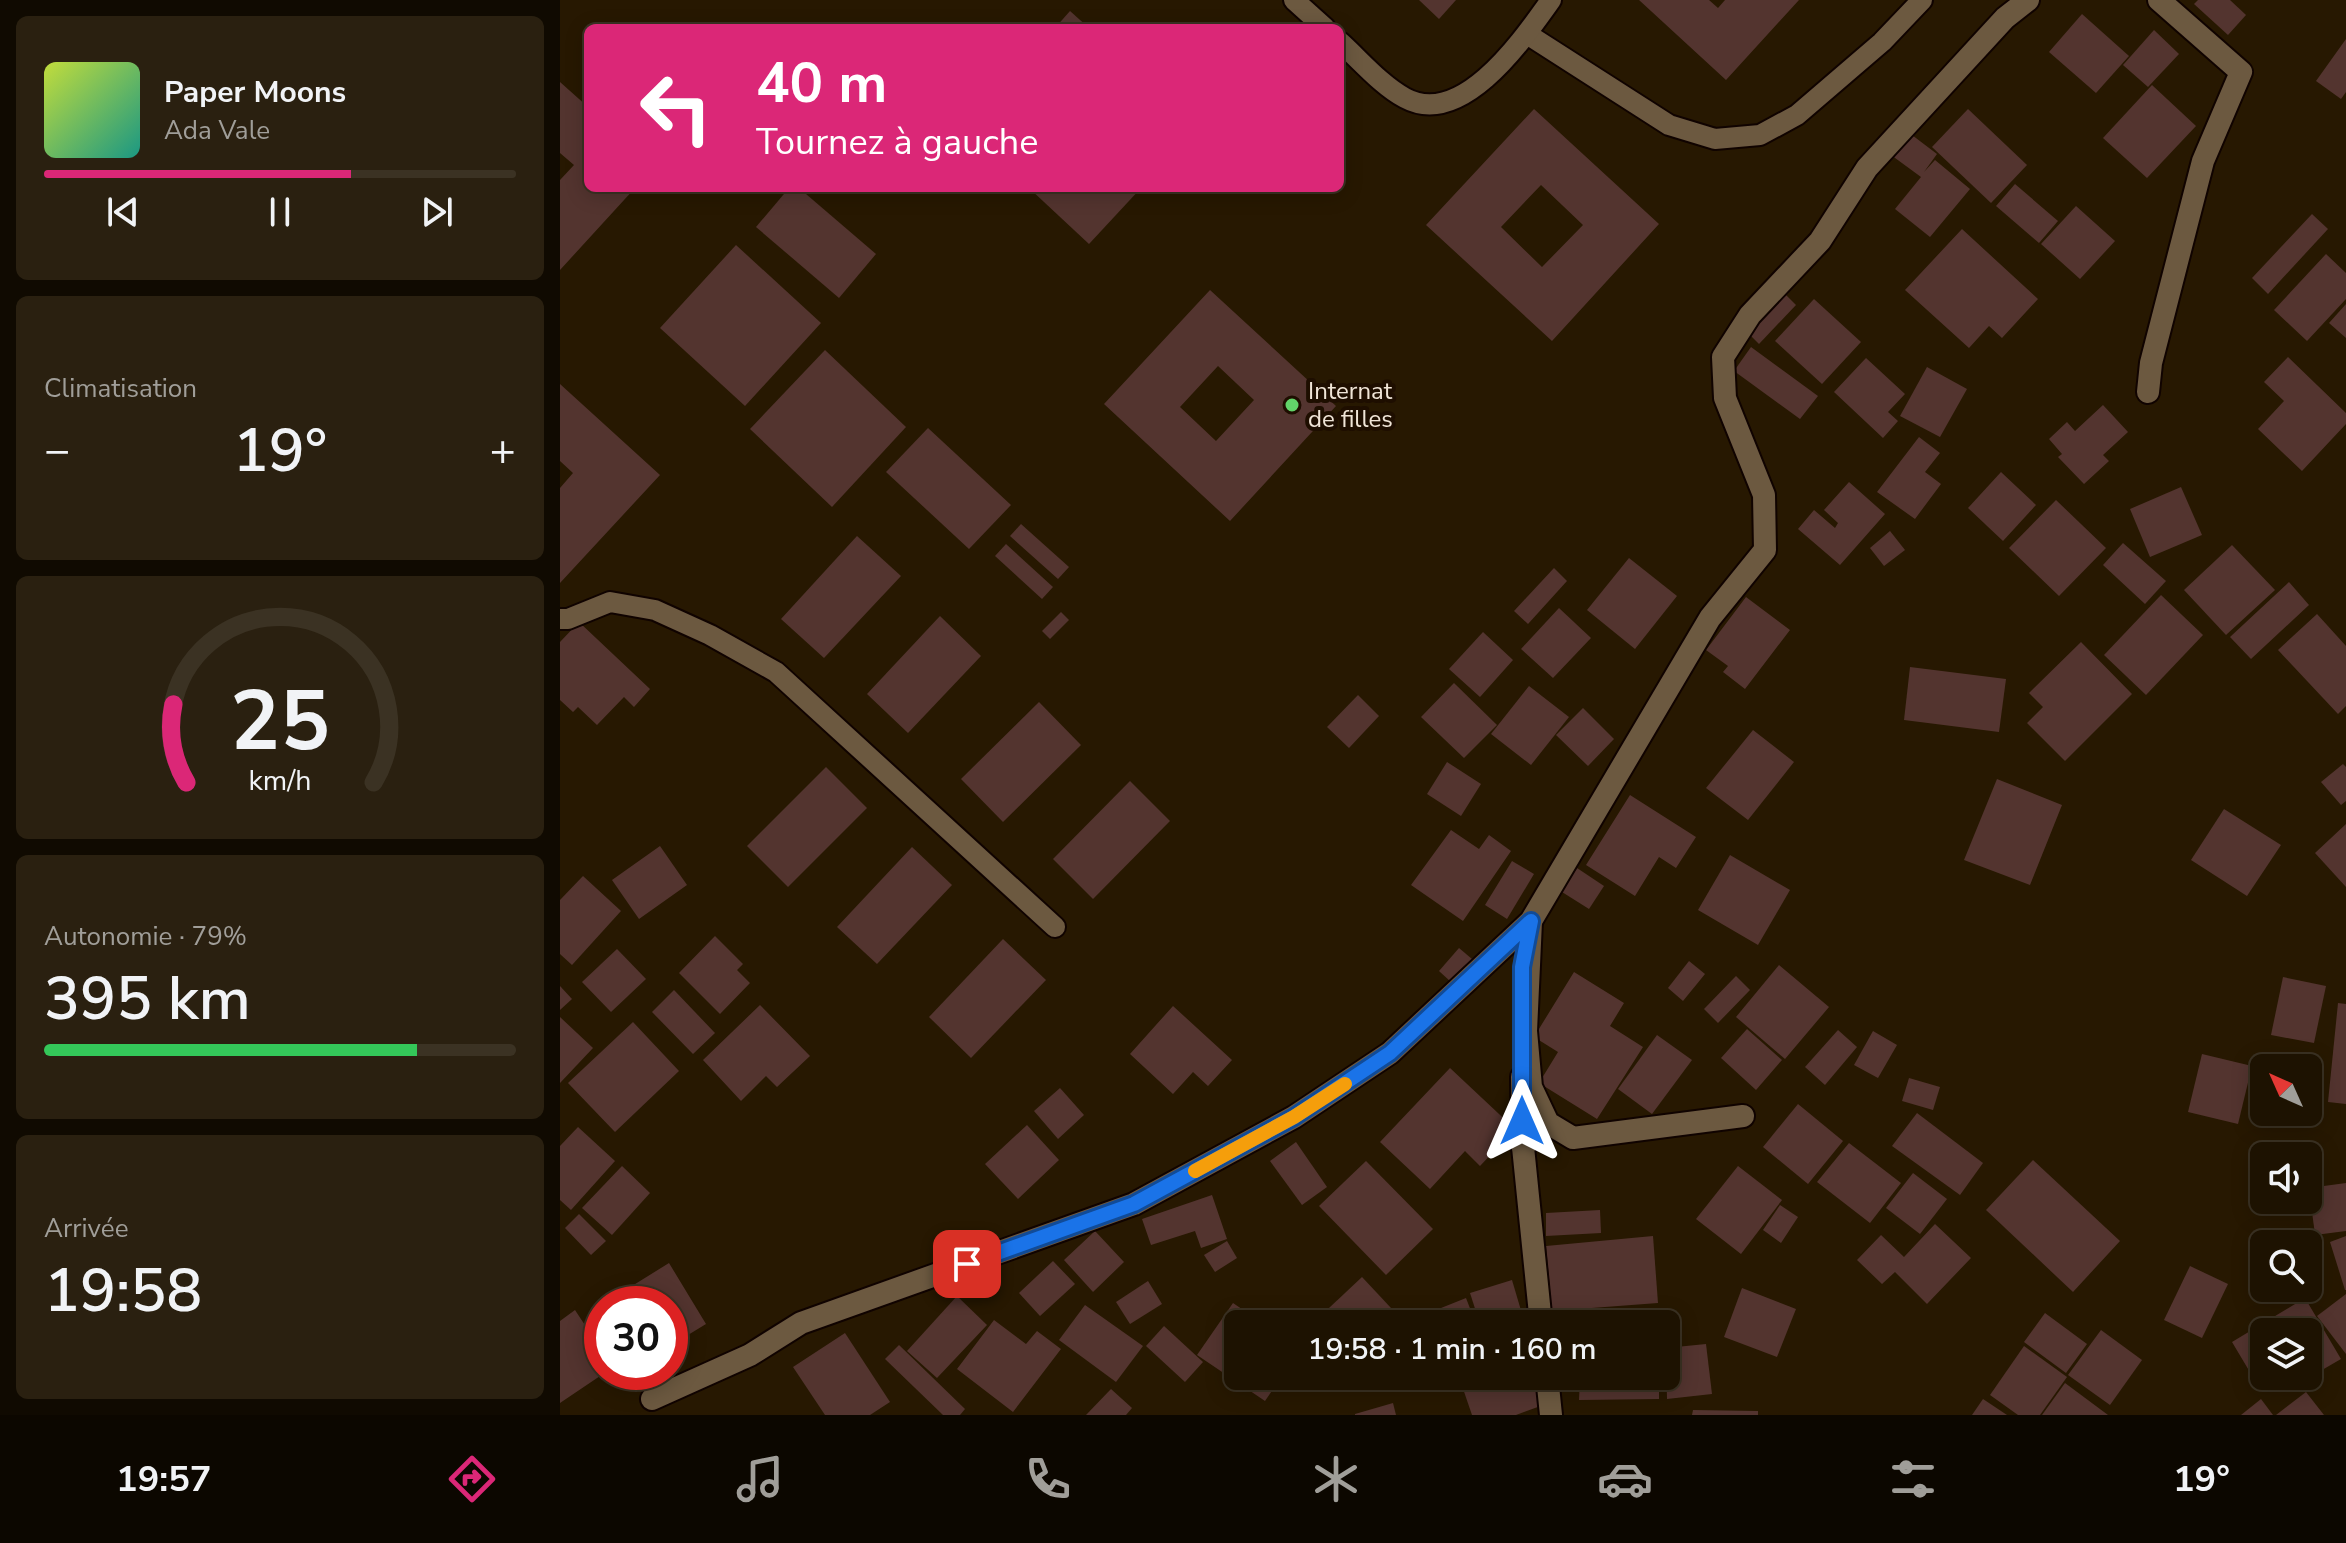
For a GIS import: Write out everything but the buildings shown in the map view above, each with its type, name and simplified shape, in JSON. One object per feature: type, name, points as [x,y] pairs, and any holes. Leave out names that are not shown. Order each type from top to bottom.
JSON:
[{"type":"street","points":[[652,1399],[750,1355],[801,1323],[1134,1204],[1294,1117],[1390,1053],[1531,921],[1710,618],[1765,550],[1764,495],[1725,398],[1723,357],[1750,315],[1820,241],[1867,168],[2005,18],[2028,0]]},
{"type":"street","points":[[2148,392],[2151,363],[2203,161],[2241,72],[2159,0]]},
{"type":"street","points":[[1531,921],[1526,1031],[1531,1087],[1548,1123],[1573,1138],[1743,1116]]},
{"type":"street","points":[[1531,921],[1522,967],[1523,1147],[1540,1310]]},
{"type":"street","points":[[1523,1147],[1548,1123]]},
{"type":"street","points":[[1548,1390],[1551,1415]]},
{"type":"lane","points":[[1294,0],[1321,24]]},
{"type":"lane","points":[[1344,45],[1406,99],[1431,106],[1472,92],[1527,34],[1551,0]]},
{"type":"lane","points":[[1527,34],[1669,125],[1715,139],[1760,135],[1797,115],[1882,42],[1922,0]]},
{"type":"lane","points":[[560,619],[568,619],[610,602],[655,610],[710,635],[776,672],[1055,927]]},
{"type":"slow traffic","points":[[1195,1171],[1294,1117],[1345,1084]]},
{"type":"place","name":"Internat de filles","points":[[1292,405]]},
{"type":"route","points":[[967,1264],[1134,1204],[1294,1117],[1390,1053],[1531,921],[1522,967],[1522,1121]]}]
